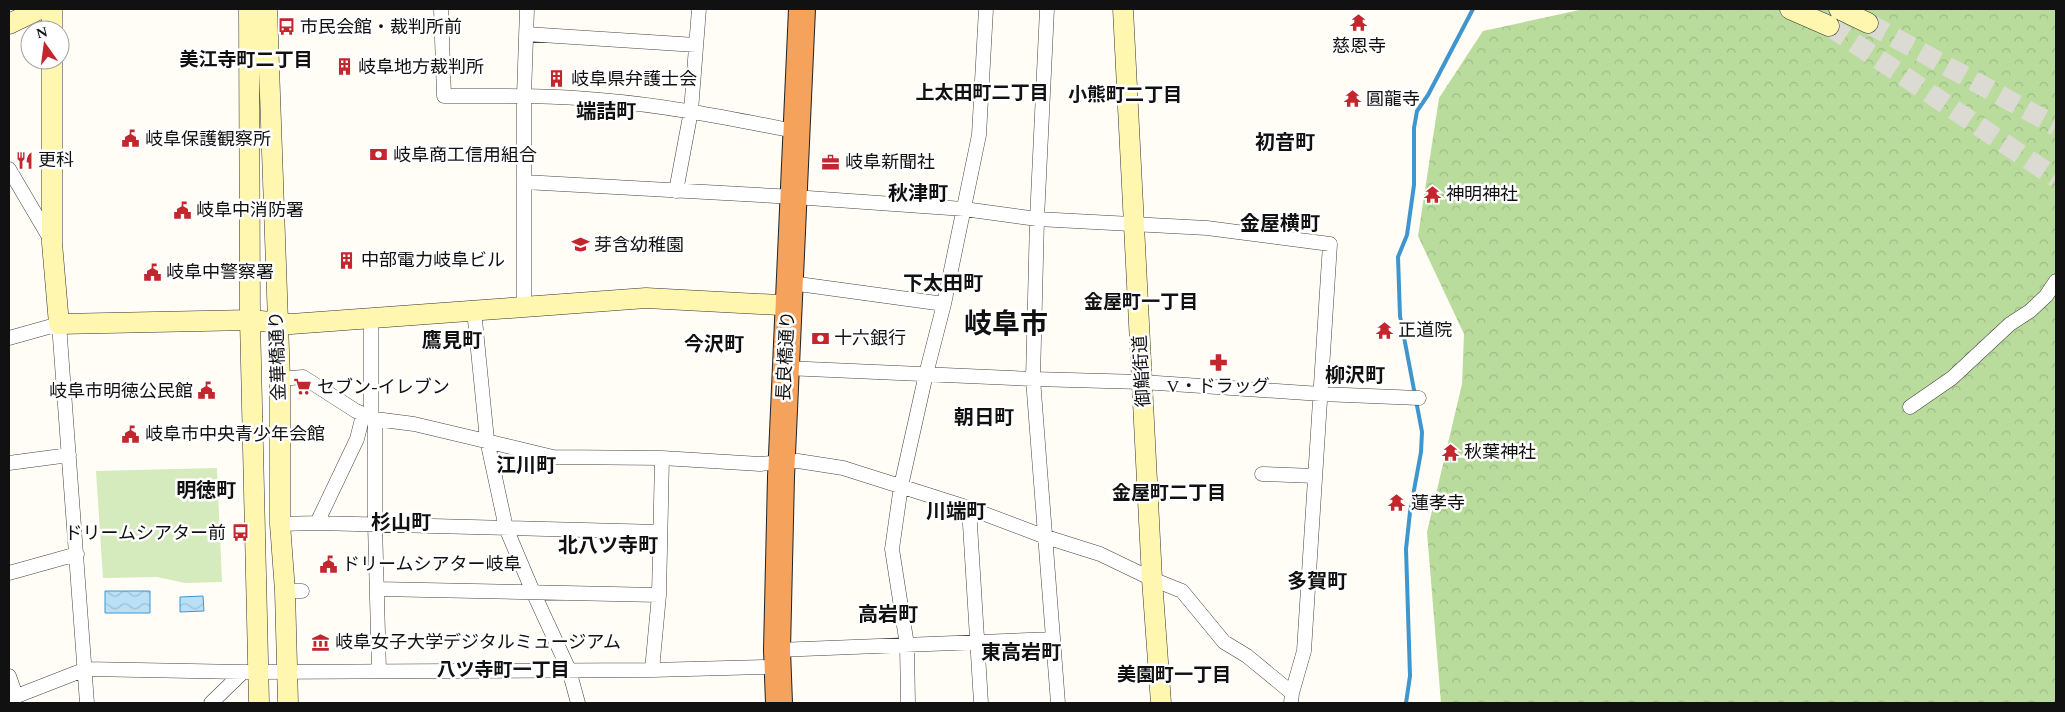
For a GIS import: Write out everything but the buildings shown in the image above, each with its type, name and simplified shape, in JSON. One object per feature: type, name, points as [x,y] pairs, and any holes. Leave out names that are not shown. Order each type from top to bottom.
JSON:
[{"type":"highway","name":"長良橋通り","points":[[787,197],[784,129],[789,9]]},
{"type":"highway","name":"長良橋通り","points":[[769,703],[787,197],[802,9]]},
{"type":"highway","name":"長良橋通り","points":[[777,464],[785,368],[784,294]]},
{"type":"highway","name":"長良橋通り","points":[[772,659],[779,703]]},
{"type":"street","points":[[9,24],[40,9]]},
{"type":"street","name":"金華橋通り","points":[[249,9],[251,671],[260,703]]},
{"type":"street","name":"金華橋通り","points":[[267,9],[280,379],[280,524],[294,591],[287,670],[288,703]]},
{"type":"street","points":[[442,9],[444,96],[524,95],[601,100],[690,111],[784,129]]},
{"type":"street","points":[[524,307],[524,95],[527,9]]},
{"type":"street","points":[[676,191],[690,111],[699,9]]},
{"type":"street","points":[[908,703],[907,645],[892,549],[901,486],[944,304],[979,135],[986,9]]},
{"type":"street","points":[[1048,9],[1037,219],[1033,379],[1058,703]]},
{"type":"street","name":"御鮨街道","points":[[1124,9],[1152,579],[1161,703]]},
{"type":"street","points":[[1790,9],[1868,23]]},
{"type":"street","points":[[526,34],[696,45]]},
{"type":"street","points":[[52,70],[52,243],[86,669],[87,703]]},
{"type":"street","points":[[9,169],[52,243]]},
{"type":"street","points":[[280,379],[303,377],[370,417],[414,424],[553,457],[662,458],[777,464],[798,461],[843,468],[901,486],[1100,554],[1182,591],[1224,642],[1247,656],[1292,698],[1304,651],[1330,244],[1206,228],[1037,219],[964,209],[524,182]]},
{"type":"street","points":[[1910,407],[1952,378],[2010,324],[2030,311],[2046,296],[2056,281]]},
{"type":"street","points":[[9,338],[59,324],[250,320],[277,324],[646,298],[784,294],[944,304]]},
{"type":"street","points":[[474,310],[487,440],[506,528],[532,592],[569,670],[578,703]]},
{"type":"street","points":[[371,318],[370,417],[379,671]]},
{"type":"street","points":[[785,368],[1142,382],[1321,394],[1419,398]]},
{"type":"street","points":[[317,523],[357,439],[370,417]]},
{"type":"street","points":[[9,463],[69,455]]},
{"type":"street","points":[[652,670],[659,595],[662,458]]},
{"type":"street","points":[[1262,474],[1315,476]]},
{"type":"street","points":[[969,508],[981,703]]},
{"type":"street","points":[[280,524],[374,524],[660,532]]},
{"type":"street","points":[[9,573],[77,554]]},
{"type":"street","points":[[377,589],[659,595]]},
{"type":"street","points":[[9,676],[12,698],[86,669],[251,671],[652,670],[907,645],[1053,638]]},
{"type":"street","points":[[211,703],[251,671]]},
{"type":"green space","points":[[1584,9],[1783,9],[1812,13],[1819,9],[2056,9],[2056,703],[1441,703],[1427,532],[1462,384],[1464,334],[1418,236],[1439,98],[1483,31]]},
{"type":"green space","points":[[217,468],[222,582],[185,583],[157,577],[103,578],[96,471]]},
{"type":"water","points":[[105,591],[150,591],[150,613],[105,613]]},
{"type":"water","points":[[203,596],[204,611],[180,612],[180,597]]},
{"type":"waterway","points":[[1406,703],[1410,676],[1406,549],[1410,512],[1421,452],[1422,432],[1400,316],[1398,257],[1407,235],[1414,185],[1414,128],[1417,111],[1428,95],[1473,9]]},
{"type":"tunnel","points":[[1868,23],[2056,126]]},
{"type":"tunnel","points":[[1829,26],[2056,178]]},
{"type":"place","name":"慈恩寺","points":[[1359,23]]},
{"type":"place","name":"市民会館・裁判所前","points":[[286,27]]},
{"type":"place","name":"岐阜地方裁判所","points":[[344,67]]},
{"type":"place","name":"岐阜県弁護士会","points":[[557,79]]},
{"type":"place","name":"圓龍寺","points":[[1352,99]]},
{"type":"place","name":"岐阜保護観察所","points":[[131,139]]},
{"type":"place","name":"岐阜商工信用組合","points":[[379,155]]},
{"type":"place","name":"更科","points":[[24,160]]},
{"type":"place","name":"岐阜新聞社","points":[[831,162]]},
{"type":"place","name":"神明神社","points":[[1432,194]]},
{"type":"place","name":"岐阜中消防署","points":[[182,210]]},
{"type":"place","name":"芽含幼稚園","points":[[580,245]]},
{"type":"place","name":"中部電力岐阜ビル","points":[[347,260]]},
{"type":"place","name":"岐阜中警察署","points":[[152,272]]},
{"type":"place","name":"正道院","points":[[1384,330]]},
{"type":"place","name":"十六銀行","points":[[820,338]]},
{"type":"place","name":"V・ドラッグ","points":[[1218,363]]},
{"type":"place","name":"セブン-イレブン","points":[[303,387]]},
{"type":"place","name":"岐阜市明徳公民館","points":[[207,391]]},
{"type":"place","name":"岐阜市中央青少年会館","points":[[131,434]]},
{"type":"place","name":"秋葉神社","points":[[1450,452]]},
{"type":"place","name":"蓮孝寺","points":[[1397,503]]},
{"type":"place","name":"ドリームシアター前","points":[[240,533]]},
{"type":"place","name":"ドリームシアター岐阜","points":[[328,564]]},
{"type":"place","name":"岐阜女子大学デジタルミュージアム","points":[[321,642]]},
{"type":"district","name":"美江寺町二丁目","points":[[246,60]]},
{"type":"district","name":"上太田町二丁目","points":[[982,93]]},
{"type":"district","name":"小熊町二丁目","points":[[1125,95]]},
{"type":"district","name":"端詰町","points":[[606,112]]},
{"type":"district","name":"初音町","points":[[1285,143]]},
{"type":"district","name":"秋津町","points":[[918,194]]},
{"type":"district","name":"金屋横町","points":[[1280,224]]},
{"type":"district","name":"下太田町","points":[[943,284]]},
{"type":"district","name":"金屋町一丁目","points":[[1141,302]]},
{"type":"district","name":"岐阜市","points":[[1006,324]]},
{"type":"district","name":"鷹見町","points":[[452,341]]},
{"type":"district","name":"今沢町","points":[[714,345]]},
{"type":"district","name":"柳沢町","points":[[1355,376]]},
{"type":"district","name":"朝日町","points":[[984,418]]},
{"type":"district","name":"江川町","points":[[526,466]]},
{"type":"district","name":"明徳町","points":[[206,491]]},
{"type":"district","name":"金屋町二丁目","points":[[1169,493]]},
{"type":"district","name":"川端町","points":[[956,512]]},
{"type":"district","name":"杉山町","points":[[401,523]]},
{"type":"district","name":"北八ツ寺町","points":[[608,546]]},
{"type":"district","name":"多賀町","points":[[1317,582]]},
{"type":"district","name":"高岩町","points":[[888,615]]},
{"type":"district","name":"東高岩町","points":[[1021,653]]},
{"type":"district","name":"八ツ寺町一丁目","points":[[503,670]]},
{"type":"district","name":"美園町一丁目","points":[[1174,675]]}]
